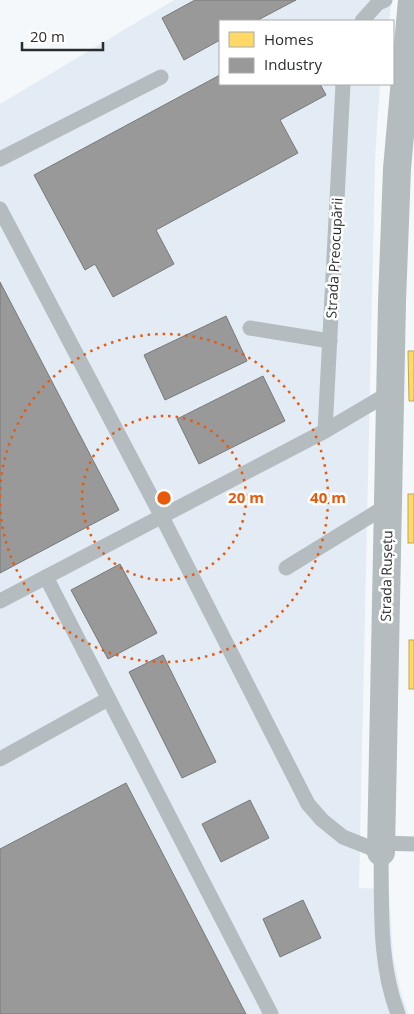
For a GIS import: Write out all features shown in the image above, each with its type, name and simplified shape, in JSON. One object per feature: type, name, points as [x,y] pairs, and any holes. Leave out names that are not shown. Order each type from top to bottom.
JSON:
[{"type":"street","name":"Strada Rușețu","points":[[381,847],[391,392],[403,301],[397,169],[412,0]]},
{"type":"lane","points":[[363,20],[378,3],[385,0]]},
{"type":"lane","points":[[400,0],[412,0]]},
{"type":"lane","points":[[0,160],[161,77]]},
{"type":"lane","name":"Strada Preocupării","points":[[325,432],[343,85]]},
{"type":"lane","points":[[0,209],[162,517],[308,804],[322,820],[343,837],[381,847],[414,844]]},
{"type":"lane","points":[[250,328],[330,341]]},
{"type":"lane","points":[[0,601],[325,432],[391,392]]},
{"type":"lane","points":[[286,568],[388,505]]},
{"type":"lane","points":[[46,577],[271,1014]]},
{"type":"lane","points":[[0,759],[108,699]]},
{"type":"lane","points":[[381,847],[383,947],[387,978],[398,1014]]},
{"type":"shaded area","points":[[174,0],[392,0],[389,20],[219,20],[219,85],[380,85],[375,159],[359,888],[389,889],[393,956],[408,1014],[0,1014],[0,104]]},
{"type":"building: Homes","points":[[408,351],[414,351],[414,401],[409,401]]},
{"type":"building: Homes","points":[[408,494],[414,494],[414,543],[408,543]]},
{"type":"building: Homes","points":[[409,640],[414,640],[414,689],[409,689]]},
{"type":"building: Industry","points":[[195,0],[296,0],[258,20],[219,20],[219,41],[184,60],[162,18]]},
{"type":"building: Industry","points":[[219,76],[219,85],[321,85],[326,95],[280,120],[298,153],[156,230],[174,264],[113,297],[95,264],[85,270],[34,175]]},
{"type":"building: Industry","points":[[0,282],[119,510],[0,573]]},
{"type":"building: Industry","points":[[226,316],[247,361],[165,400],[144,355]]},
{"type":"building: Industry","points":[[263,376],[285,421],[199,464],[177,419]]},
{"type":"building: Industry","points":[[120,564],[157,633],[108,659],[71,590]]},
{"type":"building: Industry","points":[[163,655],[216,762],[182,778],[129,672]]},
{"type":"building: Industry","points":[[126,783],[246,1014],[0,1014],[0,849]]},
{"type":"building: Industry","points":[[250,800],[269,838],[221,862],[202,824]]},
{"type":"building: Industry","points":[[303,900],[321,938],[280,957],[263,919]]}]
